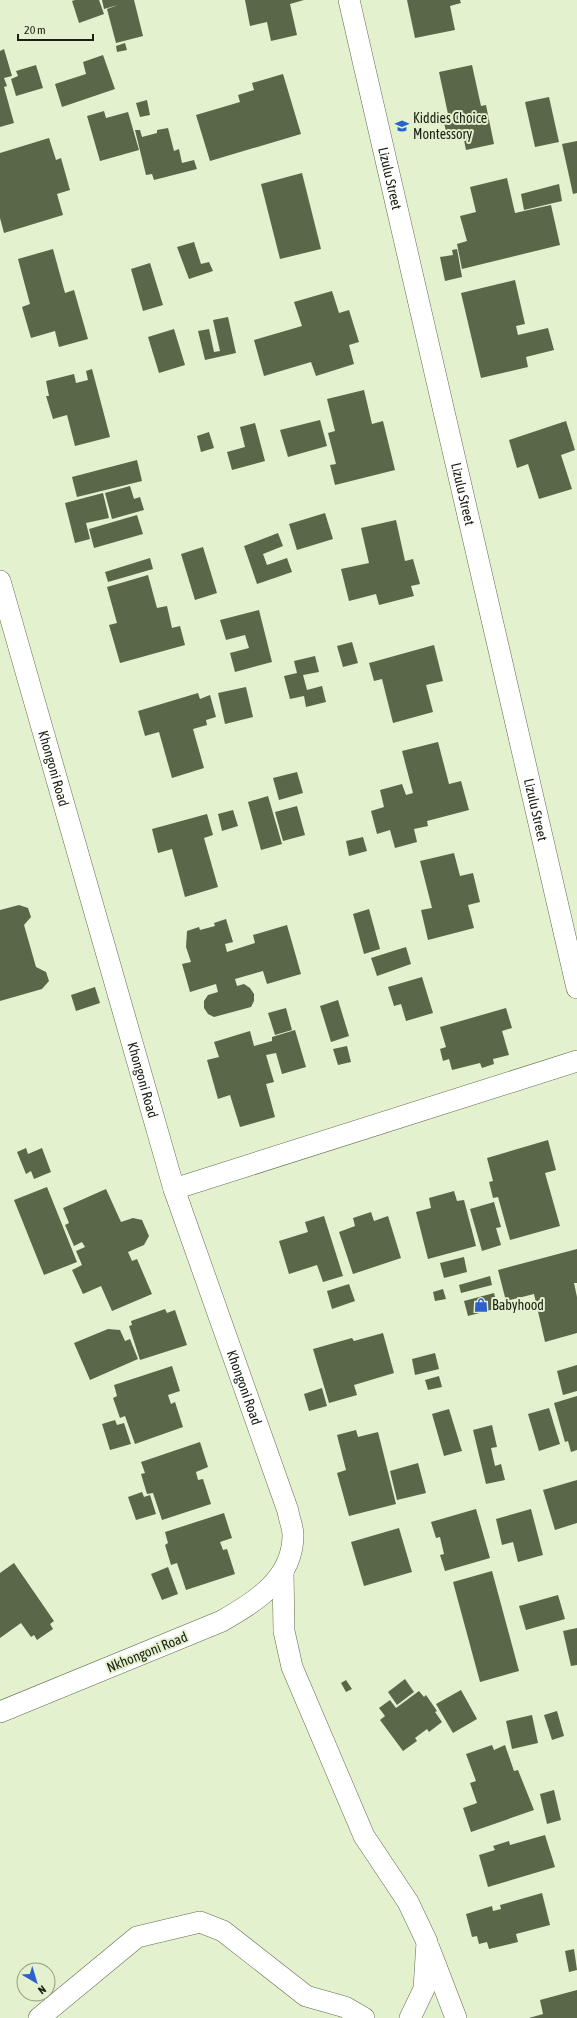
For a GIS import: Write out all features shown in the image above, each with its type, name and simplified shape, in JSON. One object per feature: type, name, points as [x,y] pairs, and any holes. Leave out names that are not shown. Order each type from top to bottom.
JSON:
[{"type":"street","name":"Lizulu Street","points":[[349,0],[577,988]]},
{"type":"street","name":"Khongoni Road","points":[[0,581],[174,1189],[288,1511],[293,1534],[292,1547],[291,1554],[283,1573]]},
{"type":"street","points":[[174,1189],[577,1061]]},
{"type":"street","points":[[283,1573],[284,1632],[292,1667],[364,1836],[408,1902],[428,1942],[456,2018]]},
{"type":"street","name":"Nkhongoni Road","points":[[0,1712],[222,1621],[266,1593],[283,1573]]},
{"type":"street","points":[[39,2018],[136,1937],[200,1922],[222,1931],[306,1996],[345,2007],[364,2018]]},
{"type":"street","points":[[410,2018],[424,1989],[428,1942]]},
{"type":"building","points":[[99,0],[104,14],[79,23],[72,1]]},
{"type":"building","points":[[102,0],[134,0],[143,36],[116,43],[107,9],[118,5],[104,9]]},
{"type":"building","points":[[245,0],[304,0],[290,4],[297,35],[271,41],[267,22],[250,26]]},
{"type":"building","points":[[407,0],[460,0],[461,3],[450,6],[455,30],[415,38]]},
{"type":"building","points":[[125,43],[127,50],[117,52],[116,46]]},
{"type":"building","points":[[4,49],[12,76],[4,78],[7,86],[4,87],[14,123],[0,127],[0,51]]},
{"type":"building","points":[[103,55],[115,89],[62,107],[55,84],[86,74],[83,62]]},
{"type":"building","points":[[36,65],[43,88],[16,96],[11,79],[18,76],[16,71]]},
{"type":"building","points":[[472,65],[481,106],[486,105],[494,144],[466,150],[463,135],[448,139],[442,115],[448,114],[439,72]]},
{"type":"building","points":[[283,74],[301,134],[210,161],[196,115],[240,102],[238,95],[254,90],[252,83]]},
{"type":"building","points":[[549,97],[559,142],[535,147],[525,102]]},
{"type":"building","points":[[147,100],[150,115],[140,117],[136,103]]},
{"type":"building","points":[[104,111],[106,118],[128,112],[139,150],[100,161],[87,116]]},
{"type":"building","points":[[168,128],[174,151],[179,149],[182,163],[194,160],[197,169],[154,180],[152,174],[146,175],[135,130],[140,130],[142,137],[157,133],[157,130]]},
{"type":"building","points":[[49,138],[56,160],[61,158],[70,190],[57,194],[63,215],[4,233],[0,218],[0,153]]},
{"type":"building","points":[[577,141],[577,193],[573,194],[562,144]]},
{"type":"building","points":[[302,173],[321,249],[280,259],[261,184]]},
{"type":"building","points":[[507,178],[515,213],[551,205],[560,245],[462,269],[457,244],[467,241],[460,216],[476,212],[470,187]]},
{"type":"building","points":[[559,184],[562,201],[524,210],[521,194]]},
{"type":"building","points":[[194,242],[201,264],[209,262],[213,271],[189,279],[177,247]]},
{"type":"building","points":[[53,249],[65,293],[74,290],[88,339],[59,347],[55,331],[31,338],[22,307],[30,304],[18,259]]},
{"type":"building","points":[[457,249],[462,277],[445,281],[440,257],[453,255],[452,250]]},
{"type":"building","points":[[150,263],[163,305],[143,311],[131,269]]},
{"type":"building","points":[[515,280],[525,324],[516,326],[518,335],[548,328],[554,350],[526,357],[528,367],[481,378],[461,293]]},
{"type":"building","points":[[332,291],[339,313],[349,310],[359,342],[349,345],[354,364],[316,376],[311,362],[264,376],[254,340],[302,326],[294,302]]},
{"type":"building","points":[[228,317],[236,353],[205,360],[198,331],[209,329],[214,352],[220,351],[213,320]]},
{"type":"building","points":[[174,329],[185,365],[159,373],[148,337]]},
{"type":"building","points":[[92,369],[110,437],[75,446],[67,415],[53,419],[46,396],[49,396],[46,381],[74,374],[76,383],[88,380],[86,371]]},
{"type":"building","points":[[364,390],[372,424],[383,421],[395,470],[335,485],[330,465],[336,464],[328,433],[335,431],[327,399]]},
{"type":"building","points":[[320,420],[327,446],[288,457],[280,430]]},
{"type":"building","points":[[566,421],[575,450],[561,455],[572,489],[539,499],[528,464],[517,468],[509,440]]},
{"type":"building","points":[[255,423],[265,461],[232,470],[227,452],[245,447],[240,427]]},
{"type":"building","points":[[209,432],[214,448],[201,452],[197,436]]},
{"type":"building","points":[[137,460],[142,481],[77,497],[72,477]]},
{"type":"building","points":[[130,486],[134,499],[140,497],[144,510],[112,519],[105,493]]},
{"type":"building","points":[[103,493],[109,518],[86,523],[90,539],[75,543],[65,503]]},
{"type":"building","points":[[325,513],[333,539],[297,550],[289,524]]},
{"type":"building","points":[[137,515],[143,534],[94,548],[89,529]]},
{"type":"building","points":[[396,520],[405,561],[413,559],[420,584],[411,586],[414,596],[379,605],[376,594],[349,601],[341,569],[369,563],[361,528]]},
{"type":"building","points":[[278,533],[283,546],[263,554],[267,565],[287,558],[292,572],[257,584],[244,546]]},
{"type":"building","points":[[203,547],[217,593],[195,600],[181,554]]},
{"type":"building","points":[[150,558],[153,569],[108,582],[105,572]]},
{"type":"building","points":[[148,575],[157,608],[167,606],[172,628],[180,626],[185,645],[120,663],[109,625],[117,623],[107,587]]},
{"type":"building","points":[[259,610],[272,662],[235,672],[230,653],[249,648],[245,635],[226,640],[220,620]]},
{"type":"building","points":[[352,642],[358,663],[343,667],[337,646]]},
{"type":"building","points":[[434,645],[443,681],[426,685],[433,712],[393,723],[382,679],[374,681],[369,663]]},
{"type":"building","points":[[315,656],[319,672],[303,675],[307,690],[322,686],[326,702],[306,707],[304,696],[290,699],[284,676],[297,673],[294,661]]},
{"type":"building","points":[[246,687],[253,717],[225,724],[218,693]]},
{"type":"building","points":[[198,693],[200,699],[210,695],[216,717],[206,720],[207,725],[193,729],[204,768],[172,778],[159,732],[145,736],[138,711]]},
{"type":"building","points":[[438,742],[449,784],[461,781],[469,810],[427,821],[428,826],[414,829],[417,842],[395,848],[390,830],[377,834],[371,811],[384,807],[380,790],[402,784],[406,795],[413,793],[402,751]]},
{"type":"building","points":[[297,772],[303,793],[279,800],[273,778]]},
{"type":"building","points":[[268,796],[282,844],[261,850],[248,802]]},
{"type":"building","points":[[297,806],[305,835],[283,841],[275,812]]},
{"type":"building","points":[[233,810],[238,826],[222,831],[218,814]]},
{"type":"building","points":[[207,814],[213,835],[204,838],[218,887],[185,897],[172,849],[158,853],[152,829]]},
{"type":"building","points":[[363,837],[367,851],[349,856],[346,841]]},
{"type":"building","points":[[454,853],[460,876],[473,873],[480,902],[468,905],[474,928],[428,940],[421,910],[432,908],[420,861]]},
{"type":"building","points":[[19,905],[28,908],[31,917],[24,925],[36,967],[46,972],[49,981],[42,989],[0,1001],[0,910]]},
{"type":"building","points":[[369,909],[380,949],[364,954],[353,914]]},
{"type":"building","points":[[226,919],[233,942],[225,944],[227,952],[255,943],[253,935],[287,925],[301,974],[267,984],[263,971],[235,979],[237,986],[244,984],[250,988],[254,994],[254,1001],[251,1007],[214,1017],[208,1014],[204,1008],[204,1001],[208,995],[218,992],[216,984],[190,992],[182,964],[191,962],[186,947],[187,931],[199,927],[200,930],[215,926],[214,923]]},
{"type":"building","points":[[406,947],[411,964],[377,976],[371,958]]},
{"type":"building","points":[[422,977],[433,1013],[406,1021],[401,1004],[394,1006],[388,987]]},
{"type":"building","points":[[95,987],[100,1003],[76,1011],[71,995]]},
{"type":"building","points":[[338,1000],[349,1036],[331,1042],[320,1006]]},
{"type":"building","points":[[286,1008],[292,1030],[275,1035],[268,1013]]},
{"type":"building","points":[[506,1008],[512,1028],[502,1031],[509,1055],[493,1059],[494,1064],[482,1068],[480,1063],[452,1070],[449,1059],[443,1061],[440,1049],[446,1047],[440,1027]]},
{"type":"building","points":[[295,1030],[306,1067],[282,1074],[276,1053],[266,1055],[274,1082],[266,1084],[275,1117],[240,1127],[230,1095],[218,1099],[207,1060],[219,1057],[214,1042],[250,1031],[254,1046],[272,1041],[272,1037]]},
{"type":"building","points":[[347,1046],[351,1062],[338,1065],[333,1049]]},
{"type":"building","points":[[548,1140],[556,1170],[545,1173],[560,1226],[510,1240],[498,1197],[493,1198],[489,1182],[493,1181],[487,1158]]},
{"type":"building","points":[[26,1148],[28,1154],[42,1148],[51,1172],[34,1179],[31,1171],[26,1174],[17,1152]]},
{"type":"building","points":[[47,1187],[77,1262],[44,1275],[14,1200]]},
{"type":"building","points":[[106,1189],[121,1222],[133,1218],[142,1220],[149,1236],[144,1245],[128,1252],[132,1261],[137,1259],[152,1294],[112,1311],[101,1286],[83,1294],[72,1270],[82,1265],[76,1251],[85,1247],[82,1242],[74,1246],[65,1225],[69,1223],[63,1208]]},
{"type":"building","points":[[454,1191],[457,1201],[464,1200],[476,1246],[428,1259],[416,1212],[431,1208],[429,1198]]},
{"type":"building","points":[[494,1202],[501,1227],[496,1228],[501,1245],[482,1251],[470,1209]]},
{"type":"building","points":[[371,1212],[374,1221],[388,1216],[401,1258],[353,1274],[339,1232],[355,1226],[353,1218]]},
{"type":"building","points":[[324,1216],[343,1276],[323,1282],[317,1265],[289,1274],[279,1241],[308,1232],[305,1222]]},
{"type":"building","points":[[577,1249],[577,1283],[574,1283],[577,1297],[577,1333],[545,1342],[534,1294],[506,1301],[498,1270]]},
{"type":"building","points":[[464,1257],[467,1272],[444,1278],[440,1263]]},
{"type":"building","points":[[490,1276],[492,1285],[461,1293],[459,1285]]},
{"type":"building","points":[[349,1284],[355,1301],[332,1309],[327,1291]]},
{"type":"building","points":[[443,1289],[446,1299],[435,1301],[433,1292]]},
{"type":"building","name":"Babyhood","points":[[494,1293],[498,1308],[468,1316],[464,1301]]},
{"type":"building","points":[[165,1309],[167,1313],[175,1310],[187,1345],[140,1360],[129,1326],[132,1325],[131,1321]]},
{"type":"building","points":[[108,1329],[120,1330],[125,1341],[130,1339],[138,1359],[90,1380],[74,1343]]},
{"type":"building","points":[[383,1333],[394,1373],[354,1385],[357,1395],[329,1403],[313,1349],[352,1338],[354,1341]]},
{"type":"building","points":[[435,1353],[439,1369],[415,1375],[412,1359]]},
{"type":"building","points":[[577,1365],[577,1391],[563,1395],[557,1371]]},
{"type":"building","points":[[172,1366],[180,1391],[168,1395],[171,1404],[175,1402],[183,1427],[135,1444],[125,1416],[120,1418],[113,1398],[117,1396],[114,1385]]},
{"type":"building","points":[[439,1376],[442,1387],[428,1390],[425,1380]]},
{"type":"building","points":[[322,1388],[327,1406],[309,1411],[304,1394]]},
{"type":"building","points":[[577,1396],[577,1450],[571,1452],[568,1441],[565,1442],[554,1403]]},
{"type":"building","points":[[549,1408],[560,1444],[539,1451],[528,1414]]},
{"type":"building","points":[[449,1409],[462,1451],[444,1456],[432,1414]]},
{"type":"building","points":[[115,1420],[117,1425],[124,1423],[131,1444],[110,1450],[102,1424]]},
{"type":"building","points":[[492,1425],[497,1447],[491,1448],[495,1466],[501,1464],[505,1480],[486,1484],[473,1430]]},
{"type":"building","points":[[356,1430],[358,1437],[378,1432],[396,1504],[349,1516],[337,1473],[346,1470],[337,1435]]},
{"type":"building","points":[[200,1442],[208,1467],[196,1472],[198,1480],[203,1479],[211,1504],[162,1520],[153,1493],[147,1494],[141,1474],[145,1473],[141,1462]]},
{"type":"building","points":[[418,1463],[426,1493],[397,1500],[390,1471]]},
{"type":"building","points":[[577,1480],[577,1523],[555,1530],[543,1490]]},
{"type":"building","points":[[142,1492],[144,1497],[150,1495],[156,1514],[136,1520],[128,1497]]},
{"type":"building","points":[[476,1509],[490,1558],[445,1571],[440,1555],[444,1554],[440,1537],[436,1538],[431,1522]]},
{"type":"building","points":[[531,1509],[543,1555],[518,1562],[513,1542],[502,1545],[496,1519]]},
{"type":"building","points":[[224,1513],[232,1538],[220,1542],[223,1550],[227,1549],[235,1574],[186,1590],[177,1563],[171,1565],[165,1545],[168,1543],[165,1532]]},
{"type":"building","points":[[399,1528],[412,1572],[364,1586],[351,1542]]},
{"type":"building","points":[[14,1563],[54,1621],[50,1624],[53,1629],[37,1640],[34,1635],[31,1637],[21,1623],[0,1638],[0,1573]]},
{"type":"building","points":[[168,1567],[178,1594],[162,1600],[151,1574]]},
{"type":"building","points":[[492,1571],[519,1671],[480,1682],[453,1582]]},
{"type":"building","points":[[558,1595],[565,1619],[526,1630],[519,1606]]},
{"type":"building","points":[[577,1628],[577,1665],[571,1666],[563,1631]]},
{"type":"building","points":[[405,1679],[414,1692],[397,1705],[388,1692]]},
{"type":"building","points":[[346,1680],[352,1689],[346,1692],[341,1683]]},
{"type":"building","points":[[461,1690],[477,1719],[453,1733],[436,1704]]},
{"type":"building","points":[[419,1691],[424,1697],[426,1695],[437,1711],[435,1712],[442,1722],[429,1732],[427,1729],[415,1738],[417,1741],[403,1751],[380,1720],[385,1716],[379,1708],[390,1700],[396,1708]]},
{"type":"building","points":[[557,1711],[564,1736],[552,1740],[544,1715]]},
{"type":"building","points":[[532,1715],[538,1743],[512,1749],[506,1721]]},
{"type":"building","points":[[492,1745],[494,1750],[505,1745],[514,1771],[518,1770],[534,1810],[471,1832],[463,1808],[477,1803],[470,1783],[476,1781],[466,1754]]},
{"type":"building","points":[[554,1790],[561,1820],[547,1824],[540,1794]]},
{"type":"building","points":[[545,1835],[555,1867],[488,1887],[479,1855],[495,1850],[493,1846],[509,1841],[510,1845]]},
{"type":"building","points":[[542,1893],[550,1925],[516,1934],[518,1942],[489,1949],[487,1942],[479,1944],[477,1936],[472,1937],[466,1914],[492,1906],[493,1911],[501,1909],[500,1905]]},
{"type":"building","points":[[574,1949],[577,1970],[569,1972],[565,1951]]},
{"type":"building","points":[[577,1990],[577,2018],[529,2018],[543,2014],[540,2000]]},
{"type":"place","name":"Kiddies Choice Montessory","points":[[402,126]]},
{"type":"place","name":"Babyhood","points":[[481,1305]]}]
